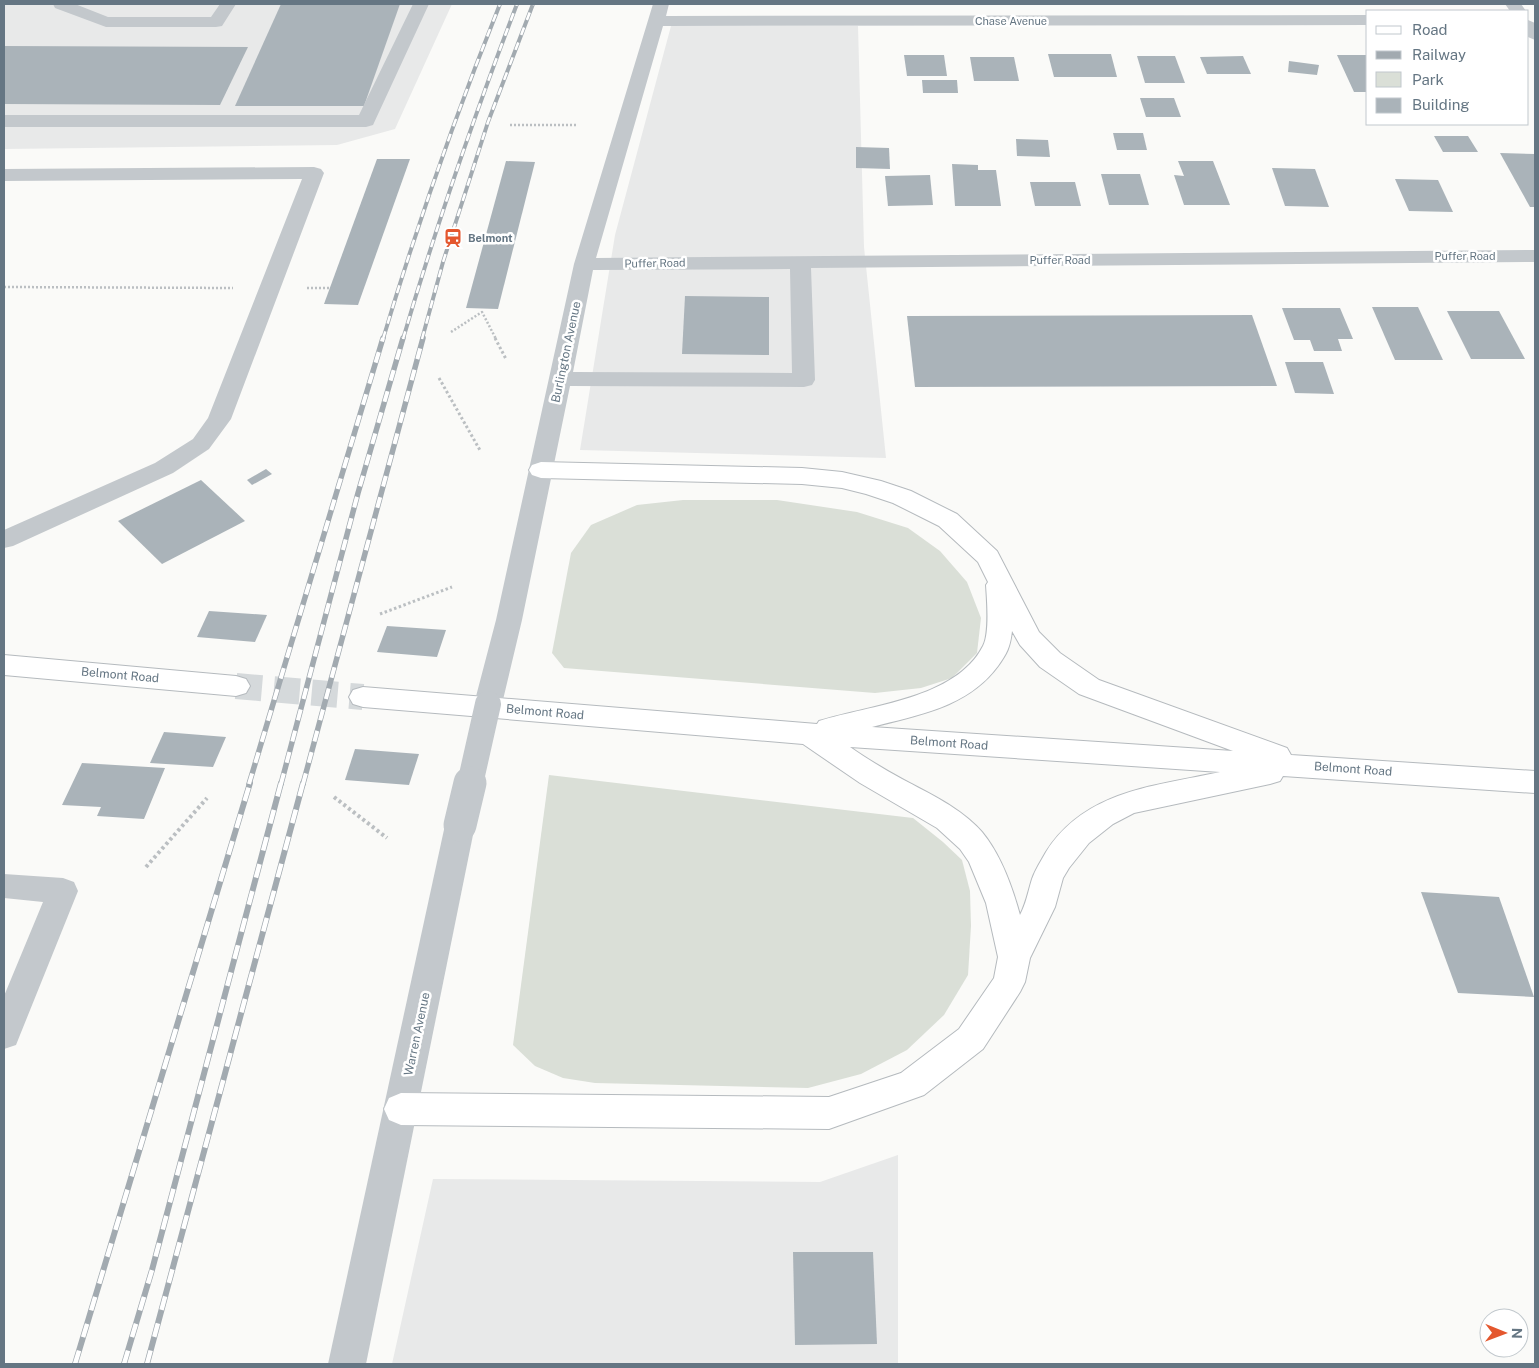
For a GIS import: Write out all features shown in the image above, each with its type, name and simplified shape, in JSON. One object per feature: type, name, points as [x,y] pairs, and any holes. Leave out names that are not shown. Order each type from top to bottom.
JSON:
[{"type":"main road","points":[[541,470],[802,476],[842,480],[902,496],[948,520],[988,557],[1029,638],[1050,660],[1089,687],[1305,766]]},
{"type":"main road","points":[[810,734],[918,705],[956,690],[977,674],[997,646],[1000,611],[999,581]]},
{"type":"main road","name":"Belmont Road","points":[[4,665],[236,686]]},
{"type":"main road","name":"Belmont Road","points":[[363,697],[810,734],[1535,782]]},
{"type":"main road","points":[[810,734],[879,780],[962,830],[980,852],[994,881],[1014,957]]},
{"type":"main road","points":[[401,1109],[829,1113],[912,1084],[971,1039],[1009,982],[1014,957],[1040,907],[1048,877],[1058,859],[1078,835],[1103,816],[1127,802],[1305,766]]},
{"type":"street","points":[[61,4],[106,22],[216,22],[228,4]]},
{"type":"street","points":[[4,121],[366,121],[421,4]]},
{"type":"street","points":[[876,4],[876,21]]},
{"type":"street","name":"Chase Avenue","points":[[658,12],[876,21],[1366,20]]},
{"type":"street","name":"Burlington Avenue","points":[[488,704],[509,620],[584,264],[658,12]]},
{"type":"street","points":[[4,175],[314,172],[219,419],[201,444],[164,468],[4,540]]},
{"type":"street","name":"Puffer Road","points":[[584,264],[1535,256]]},
{"type":"street","points":[[560,379],[804,380],[800,262]]},
{"type":"street","name":"Warren Avenue","points":[[347,1364],[460,825],[488,704]]},
{"type":"street","points":[[4,886],[63,891],[4,1036]]},
{"type":"path","points":[[510,125],[576,125]]},
{"type":"path","points":[[4,287],[329,288]]},
{"type":"path","points":[[452,332],[482,312],[506,359]]},
{"type":"path","points":[[439,378],[481,452]]},
{"type":"path","points":[[380,614],[452,587]]},
{"type":"path","points":[[334,797],[386,838]]},
{"type":"path","points":[[146,867],[207,798]]},
{"type":"shaded area","points":[[4,4],[452,4],[395,129],[337,145],[4,149]]},
{"type":"shaded area","points":[[671,26],[858,26],[864,247],[886,458],[580,450],[615,235]]},
{"type":"shaded area","points":[[898,1155],[898,1364],[392,1364],[433,1179],[820,1182]]},
{"type":"green space","points":[[683,500],[777,500],[857,512],[908,528],[940,551],[967,582],[981,618],[977,653],[952,678],[921,688],[875,693],[564,668],[552,653],[571,553],[591,525],[637,505]]},
{"type":"green space","points":[[549,775],[913,818],[962,860],[970,891],[971,926],[968,975],[944,1015],[907,1050],[861,1074],[808,1088],[595,1083],[563,1078],[535,1066],[513,1045]]},
{"type":"building","points":[[281,4],[400,4],[364,106],[235,106]]},
{"type":"building","points":[[4,46],[248,47],[220,105],[4,104]]},
{"type":"building","points":[[1048,54],[1111,54],[1117,77],[1054,77]]},
{"type":"building","points":[[904,55],[944,55],[947,76],[907,76]]},
{"type":"building","points":[[1337,55],[1366,55],[1366,92],[1354,92]]},
{"type":"building","points":[[1137,56],[1175,56],[1185,83],[1145,83]]},
{"type":"building","points":[[1243,56],[1251,74],[1207,74],[1200,57]]},
{"type":"building","points":[[970,57],[1014,57],[1019,81],[974,81]]},
{"type":"building","points":[[1289,61],[1319,65],[1317,75],[1288,72]]},
{"type":"building","points":[[922,80],[957,80],[958,93],[923,93]]},
{"type":"building","points":[[1140,98],[1174,98],[1181,117],[1146,117]]},
{"type":"building","points":[[1113,133],[1143,133],[1147,150],[1117,150]]},
{"type":"building","points":[[1434,136],[1468,136],[1478,152],[1443,152]]},
{"type":"building","points":[[1016,139],[1048,140],[1050,157],[1017,156]]},
{"type":"building","points":[[856,147],[889,148],[890,169],[856,168]]},
{"type":"building","points":[[1500,153],[1535,154],[1535,207],[1530,207]]},
{"type":"building","points":[[377,159],[410,159],[358,305],[324,304]]},
{"type":"building","points":[[506,161],[535,162],[498,309],[466,308]]},
{"type":"building","points":[[1178,161],[1213,161],[1230,205],[1184,205],[1174,175],[1184,176]]},
{"type":"building","points":[[952,164],[978,165],[978,170],[996,170],[1001,206],[955,206]]},
{"type":"building","points":[[1272,168],[1315,169],[1329,207],[1285,206]]},
{"type":"building","points":[[1101,174],[1140,174],[1149,205],[1109,205]]},
{"type":"building","points":[[930,175],[933,205],[888,206],[885,176]]},
{"type":"building","points":[[1395,179],[1438,180],[1453,212],[1409,211]]},
{"type":"building","points":[[1030,182],[1075,182],[1081,206],[1035,206]]},
{"type":"building","points":[[685,296],[769,297],[769,355],[682,354]]},
{"type":"building","points":[[1372,307],[1418,307],[1443,360],[1395,360]]},
{"type":"building","points":[[1282,308],[1340,308],[1353,339],[1338,339],[1342,351],[1314,351],[1310,340],[1294,340]]},
{"type":"building","points":[[1447,311],[1499,311],[1525,359],[1471,359]]},
{"type":"building","points":[[1252,315],[1277,386],[915,387],[907,316]]},
{"type":"building","points":[[1285,362],[1323,362],[1334,394],[1295,393]]},
{"type":"building","points":[[266,469],[272,474],[252,485],[247,480]]},
{"type":"building","points":[[201,480],[245,521],[162,564],[118,521]]},
{"type":"building","points":[[209,611],[267,615],[255,642],[197,637]]},
{"type":"building","points":[[387,626],[446,630],[437,657],[377,652]]},
{"type":"building","points":[[164,732],[226,737],[213,767],[150,763]]},
{"type":"building","points":[[355,749],[419,754],[409,785],[345,780]]},
{"type":"building","points":[[82,763],[165,768],[144,819],[97,816],[101,807],[62,805]]},
{"type":"building","points":[[1421,892],[1499,897],[1534,997],[1458,993]]},
{"type":"building","points":[[793,1252],[873,1252],[877,1344],[795,1345]]},
{"type":"tunnel","points":[[236,686],[363,697]]},
{"type":"railway","points":[[383,339],[409,254],[438,170],[500,4]]},
{"type":"railway","points":[[403,339],[457,170],[517,4]]},
{"type":"railway","points":[[422,339],[443,262],[488,122],[533,4]]},
{"type":"railway","points":[[249,784],[383,338]]},
{"type":"railway","points":[[281,784],[358,493],[403,338]]},
{"type":"railway","points":[[303,784],[423,338]]},
{"type":"railway","points":[[75,1364],[250,783]]},
{"type":"railway","points":[[124,1364],[152,1270],[281,783]]},
{"type":"railway","points":[[147,1364],[303,783]]},
{"type":"place","name":"Belmont","points":[[453,238]]}]
